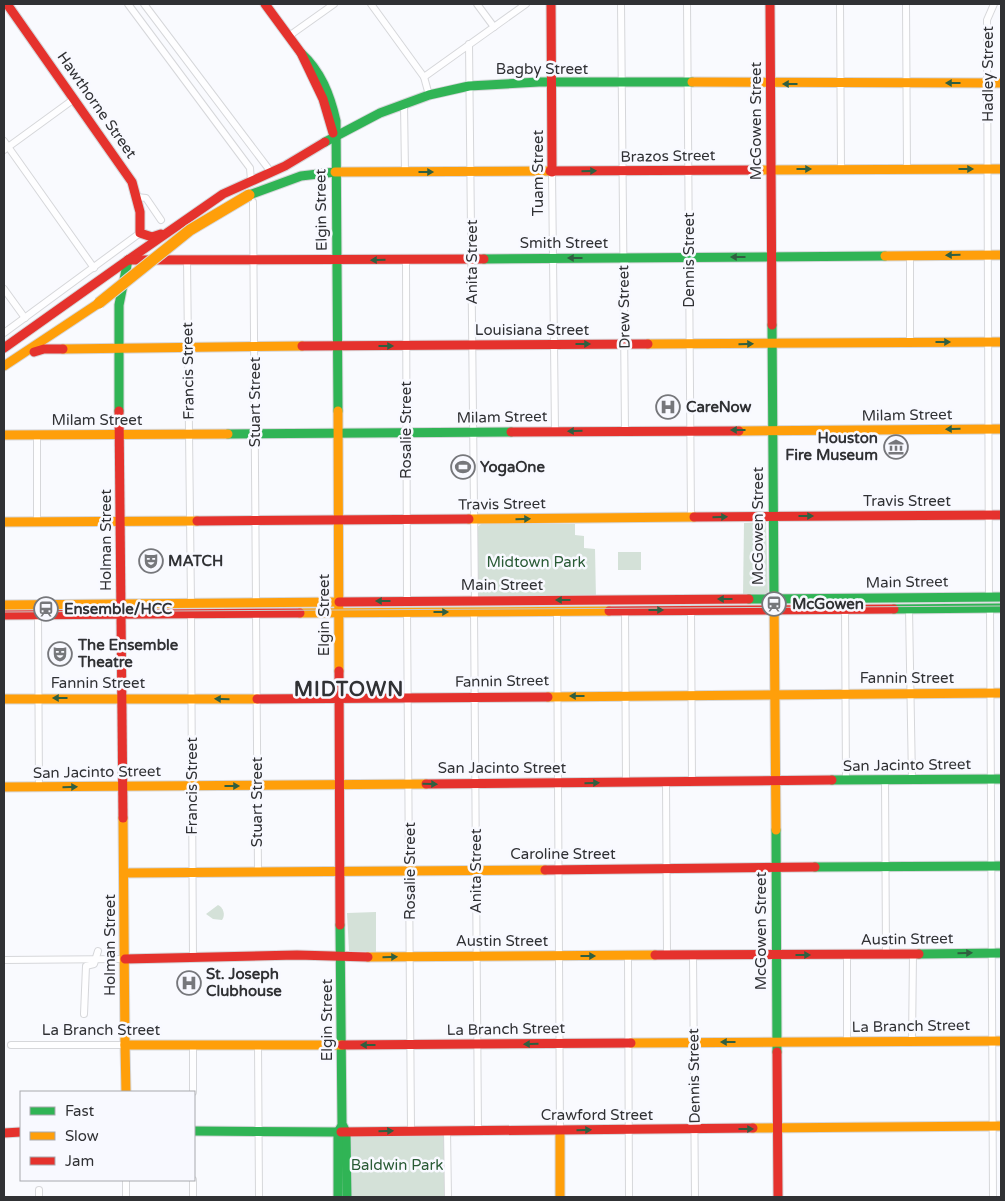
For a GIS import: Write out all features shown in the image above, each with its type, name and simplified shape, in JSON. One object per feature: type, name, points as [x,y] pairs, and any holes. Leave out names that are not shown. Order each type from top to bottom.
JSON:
[{"type":"main road","name":"Hawthorne Street","points":[[7,4],[132,182],[137,197],[140,233]]},
{"type":"main road","name":"Elgin Street","points":[[265,4],[301,53],[315,68],[331,98],[336,121],[340,607],[339,783],[342,955],[342,1129],[338,1197]]},
{"type":"main road","name":"Tuam Street","points":[[551,4],[553,84],[552,172]]},
{"type":"main road","name":"McGowen Street","points":[[770,4],[778,1197]]},
{"type":"main road","name":"Bagby Street","points":[[4,348],[223,194],[271,172],[335,136],[404,104],[429,95],[469,86],[538,82],[553,84],[1001,83]]},
{"type":"main road","name":"Brazos Street","points":[[23,355],[99,303],[188,231],[231,203],[251,198],[301,176],[335,172],[1001,168]]},
{"type":"main road","points":[[140,233],[152,237],[168,231]]},
{"type":"main road","name":"Smith Street","points":[[128,260],[253,262],[1001,254]]},
{"type":"main road","name":"Holman Street","points":[[126,1091],[118,314],[128,260]]},
{"type":"main road","name":"Louisiana Street","points":[[23,355],[44,349],[119,347],[995,342]]},
{"type":"main road","points":[[4,366],[23,355]]},
{"type":"main road","name":"Milam Street","points":[[4,436],[690,429],[996,429]]},
{"type":"main road","name":"Travis Street","points":[[4,522],[996,515]]},
{"type":"main road","name":"Main Street","points":[[474,606],[557,611],[691,610],[774,604],[845,609],[909,609],[994,604],[1001,597]]},
{"type":"main road","name":"Main Street","points":[[4,605],[121,608],[256,608],[994,604]]},
{"type":"main road","name":"Main Street","points":[[4,616],[121,608]]},
{"type":"main road","name":"Fannin Street","points":[[4,699],[691,696],[844,692],[996,693]]},
{"type":"main road","name":"San Jacinto Street","points":[[4,787],[996,779]]},
{"type":"main road","name":"Caroline Street","points":[[124,873],[997,866]]},
{"type":"main road","name":"Austin Street","points":[[125,959],[342,955],[410,957],[997,953]]},
{"type":"main road","name":"La Branch Street","points":[[125,1045],[477,1045],[997,1041]]},
{"type":"main road","name":"Crawford Street","points":[[195,1131],[342,1129],[778,1130],[996,1126]]},
{"type":"main road","name":"Elgin Street","points":[[342,1129],[347,1197]]},
{"type":"main road","points":[[560,1131],[560,1197]]},
{"type":"main road","points":[[4,1133],[20,1132]]},
{"type":"street","points":[[128,4],[251,170],[252,181]]},
{"type":"street","points":[[144,4],[271,172]]},
{"type":"street","points":[[289,36],[334,4]]},
{"type":"street","points":[[371,4],[424,77],[429,95]]},
{"type":"street","points":[[477,4],[494,27]]},
{"type":"street","points":[[424,77],[526,4]]},
{"type":"street","name":"Drew Street","points":[[621,4],[625,430]]},
{"type":"street","name":"Dennis Street","points":[[687,4],[691,517]]},
{"type":"street","points":[[840,4],[841,170]]},
{"type":"street","name":"Hadley Street","points":[[993,1197],[997,1041],[994,604],[996,429],[995,342],[989,255],[987,20],[994,4]]},
{"type":"street","points":[[906,7],[907,169]]},
{"type":"street","points":[[150,34],[161,27]]},
{"type":"street","name":"Anita Street","points":[[469,44],[478,1130]]},
{"type":"street","points":[[197,97],[208,90]]},
{"type":"street","points":[[74,99],[5,146],[94,268]]},
{"type":"street","points":[[404,104],[405,172]]},
{"type":"street","points":[[241,156],[251,148]]},
{"type":"street","name":"Tuam Street","points":[[552,172],[555,431]]},
{"type":"street","points":[[137,197],[146,198],[162,220]]},
{"type":"street","name":"Stuart Street","points":[[251,198],[255,434],[258,871]]},
{"type":"street","points":[[4,333],[140,233]]},
{"type":"street","points":[[910,256],[910,342]]},
{"type":"street","name":"Rosalie Street","points":[[406,259],[407,696],[412,1130]]},
{"type":"street","name":"Francis Street","points":[[187,260],[193,958]]},
{"type":"street","points":[[4,289],[25,318]]},
{"type":"street","points":[[37,435],[37,522]]},
{"type":"street","points":[[845,609],[846,780]]},
{"type":"street","points":[[909,609],[912,780]]},
{"type":"street","points":[[691,610],[692,782]]},
{"type":"street","points":[[557,611],[560,1131]]},
{"type":"street","points":[[625,611],[626,782]]},
{"type":"street","points":[[38,615],[39,788]]},
{"type":"street","points":[[885,780],[886,954]]},
{"type":"street","points":[[666,782],[667,955]]},
{"type":"street","points":[[84,1014],[86,966],[94,964],[98,951]]},
{"type":"street","points":[[846,1042],[847,954]]},
{"type":"street","points":[[912,1041],[913,954]]},
{"type":"street","points":[[628,956],[629,1197]]},
{"type":"street","name":"Dennis Street","points":[[693,956],[695,1197]]},
{"type":"street","name":"Austin Street","points":[[4,960],[125,959]]},
{"type":"street","points":[[258,1044],[259,1197]]},
{"type":"street","name":"La Branch Street","points":[[12,1045],[125,1045]]},
{"type":"street","points":[[192,1045],[193,1091]]},
{"type":"street","points":[[447,1130],[448,1197]]},
{"type":"street","points":[[126,1181],[126,1197]]},
{"type":"street","points":[[193,1181],[193,1197]]},
{"type":"green space","points":[[766,522],[768,595],[743,596],[744,523]]},
{"type":"green space","name":"Midtown Park","points":[[481,524],[575,524],[575,535],[584,536],[584,548],[595,549],[596,599],[480,598],[477,594],[476,528]]},
{"type":"green space","points":[[618,552],[641,552],[641,570],[618,570]]},
{"type":"green space","points":[[218,905],[223,911],[224,916],[222,920],[213,919],[206,914]]},
{"type":"green space","points":[[376,912],[376,952],[349,951],[347,913]]},
{"type":"green space","name":"Baldwin Park","points":[[442,1134],[444,1136],[445,1197],[350,1197],[348,1135]]},
{"type":"tram line","points":[[4,612],[1001,606]]},
{"type":"traffic: fast","points":[[301,53],[314,68],[324,84],[336,121],[338,411]]},
{"type":"traffic: fast","points":[[325,142],[380,113],[429,95],[469,86],[539,82],[692,82]]},
{"type":"traffic: fast","points":[[249,195],[301,176],[335,172]]},
{"type":"traffic: fast","points":[[484,259],[885,256]]},
{"type":"traffic: fast","points":[[119,411],[119,305],[128,260]]},
{"type":"traffic: fast","points":[[772,325],[774,596]]},
{"type":"traffic: fast","points":[[228,434],[511,432]]},
{"type":"traffic: fast","points":[[749,599],[1001,597]]},
{"type":"traffic: fast","points":[[894,609],[1001,608]]},
{"type":"traffic: fast","points":[[832,780],[1001,779]]},
{"type":"traffic: fast","points":[[776,830],[777,1052]]},
{"type":"traffic: fast","points":[[815,867],[1001,866]]},
{"type":"traffic: fast","points":[[340,925],[342,1124],[346,1132],[347,1197]]},
{"type":"traffic: fast","points":[[919,954],[1001,953]]},
{"type":"traffic: fast","points":[[338,1197],[338,1132],[341,1127]]},
{"type":"traffic: fast","points":[[195,1131],[338,1132]]},
{"type":"traffic: slow","points":[[692,82],[1001,83]]},
{"type":"traffic: slow","points":[[759,170],[1001,169]]},
{"type":"traffic: slow","points":[[335,172],[550,171]]},
{"type":"traffic: slow","points":[[99,303],[190,230],[249,195]]},
{"type":"traffic: slow","points":[[885,256],[1001,255]]},
{"type":"traffic: slow","points":[[4,366],[99,303]]},
{"type":"traffic: slow","points":[[648,344],[1001,342]]},
{"type":"traffic: slow","points":[[63,349],[302,346]]},
{"type":"traffic: slow","points":[[338,411],[339,671]]},
{"type":"traffic: slow","points":[[739,431],[1001,429]]},
{"type":"traffic: slow","points":[[4,435],[228,434]]},
{"type":"traffic: slow","points":[[469,519],[694,517]]},
{"type":"traffic: slow","points":[[4,522],[197,521]]},
{"type":"traffic: slow","points":[[774,596],[776,830]]},
{"type":"traffic: slow","points":[[4,605],[339,602]]},
{"type":"traffic: slow","points":[[300,613],[609,611]]},
{"type":"traffic: slow","points":[[548,697],[1001,693]]},
{"type":"traffic: slow","points":[[4,699],[257,699]]},
{"type":"traffic: slow","points":[[4,787],[426,784]]},
{"type":"traffic: slow","points":[[123,818],[125,1045]]},
{"type":"traffic: slow","points":[[124,873],[545,870]]},
{"type":"traffic: slow","points":[[368,957],[655,955]]},
{"type":"traffic: slow","points":[[631,1043],[1001,1041]]},
{"type":"traffic: slow","points":[[126,1091],[125,1045],[342,1045]]},
{"type":"traffic: slow","points":[[753,1128],[1001,1126]]},
{"type":"traffic: slow","points":[[560,1131],[560,1197]]},
{"type":"traffic: jam","points":[[7,4],[132,182],[140,212],[140,233],[152,237],[161,234]]},
{"type":"traffic: jam","points":[[265,4],[301,53],[323,99],[333,133]]},
{"type":"traffic: jam","points":[[551,4],[552,172]]},
{"type":"traffic: jam","points":[[770,4],[772,325]]},
{"type":"traffic: jam","points":[[128,260],[223,194],[285,166],[325,142]]},
{"type":"traffic: jam","points":[[550,171],[759,170]]},
{"type":"traffic: jam","points":[[128,260],[484,259]]},
{"type":"traffic: jam","points":[[4,348],[128,260]]},
{"type":"traffic: jam","points":[[302,346],[648,344]]},
{"type":"traffic: jam","points":[[34,352],[44,349],[63,349]]},
{"type":"traffic: jam","points":[[119,411],[123,818]]},
{"type":"traffic: jam","points":[[511,432],[739,431]]},
{"type":"traffic: jam","points":[[694,517],[1001,515]]},
{"type":"traffic: jam","points":[[197,521],[469,519]]},
{"type":"traffic: jam","points":[[339,602],[749,599]]},
{"type":"traffic: jam","points":[[609,611],[894,609]]},
{"type":"traffic: jam","points":[[4,615],[300,613]]},
{"type":"traffic: jam","points":[[339,671],[340,925]]},
{"type":"traffic: jam","points":[[257,699],[548,697]]},
{"type":"traffic: jam","points":[[426,784],[832,780]]},
{"type":"traffic: jam","points":[[545,870],[815,867]]},
{"type":"traffic: jam","points":[[655,955],[919,954]]},
{"type":"traffic: jam","points":[[125,959],[297,955],[368,957]]},
{"type":"traffic: jam","points":[[342,1045],[631,1043]]},
{"type":"traffic: jam","points":[[777,1052],[778,1197]]},
{"type":"traffic: jam","points":[[341,1132],[753,1128]]},
{"type":"traffic: jam","points":[[4,1133],[20,1132]]},
{"type":"place","name":"CareNow","points":[[668,407]]},
{"type":"place","name":"Houston Fire Museum","points":[[896,447]]},
{"type":"place","name":"YogaOne","points":[[463,467]]},
{"type":"place","name":"MATCH","points":[[151,561]]},
{"type":"place","name":"McGowen","points":[[774,604]]},
{"type":"place","name":"Ensemble/HCC","points":[[46,609]]},
{"type":"place","name":"The Ensemble Theatre","points":[[60,654]]},
{"type":"place","name":"St. Joseph Clubhouse","points":[[189,983]]},
{"type":"district","name":"MIDTOWN","points":[[349,690]]}]
